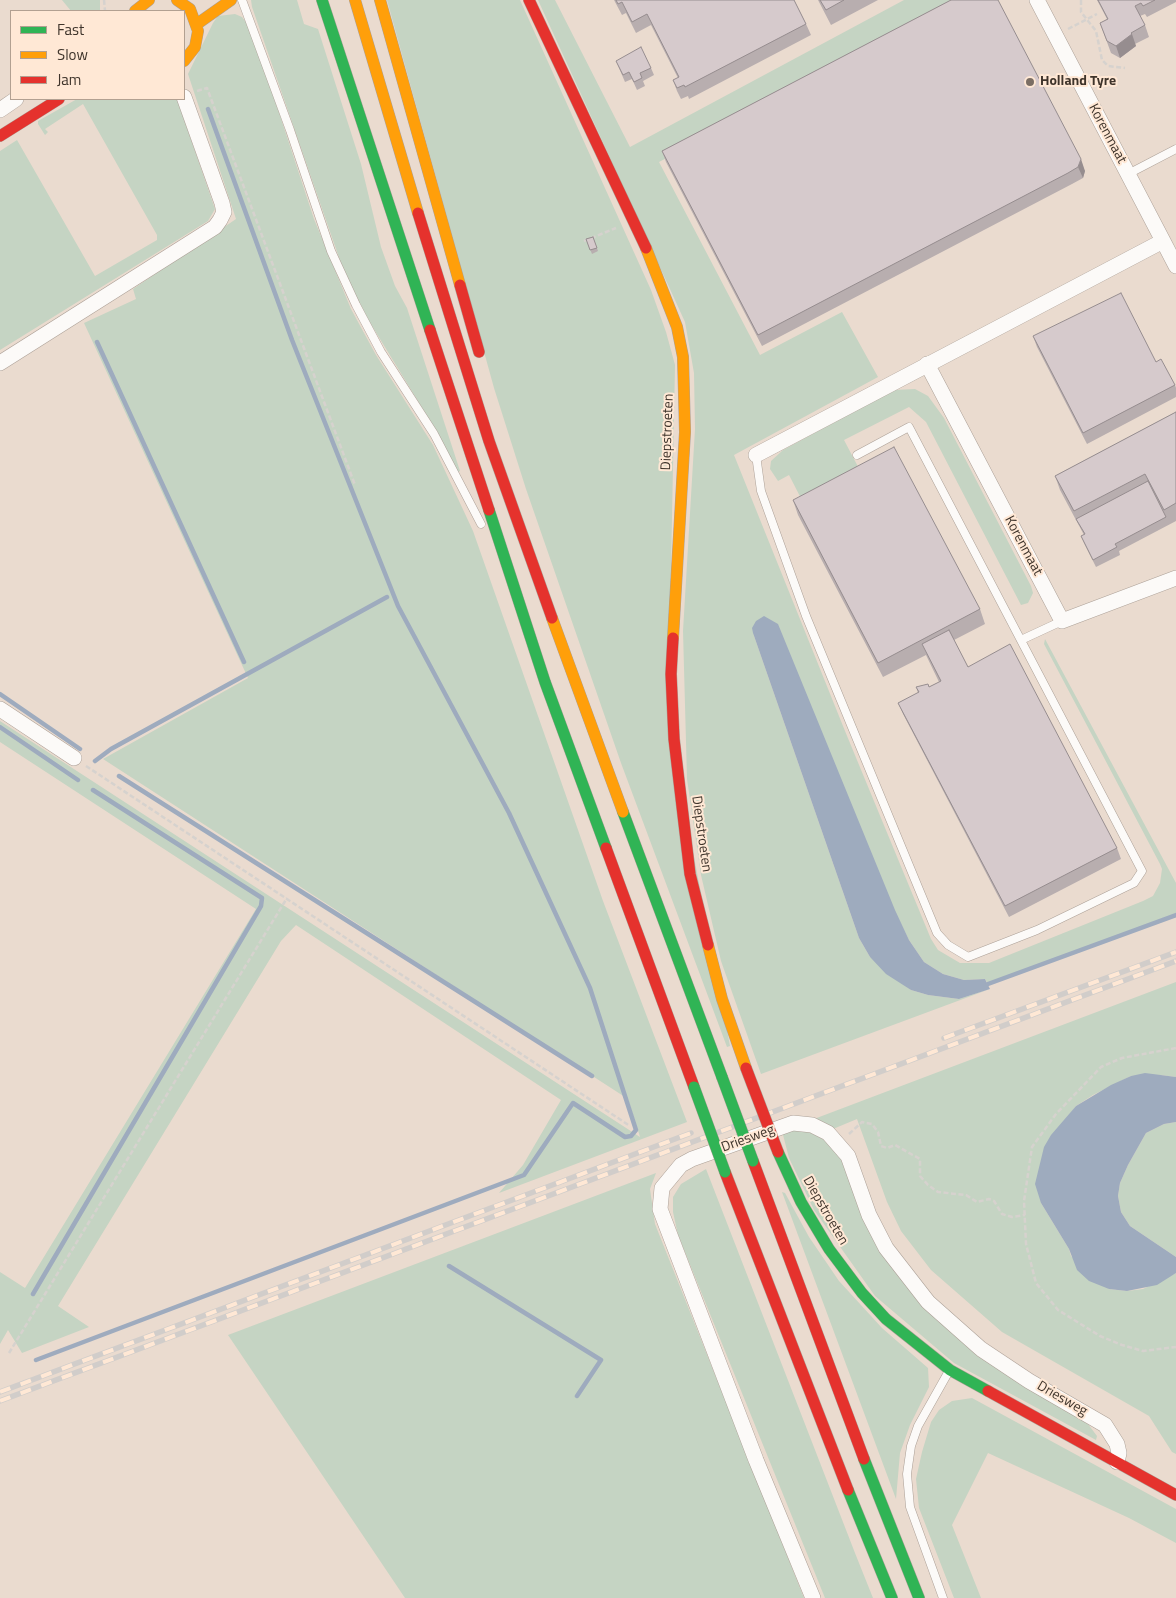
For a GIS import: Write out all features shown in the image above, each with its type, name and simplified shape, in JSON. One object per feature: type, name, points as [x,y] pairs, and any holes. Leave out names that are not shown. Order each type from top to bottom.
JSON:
[{"type":"main road","points":[[134,7],[149,0]]},
{"type":"main road","points":[[197,24],[231,0]]},
{"type":"main road","points":[[355,0],[440,289],[490,442],[599,748],[919,1598]]},
{"type":"main road","points":[[380,0],[481,359]]},
{"type":"main road","name":"Diepstroeten","points":[[529,0],[633,221],[662,286],[677,327],[683,357],[685,432],[676,555],[671,674],[674,739],[690,874],[722,999],[778,1152],[801,1202],[844,1270],[886,1319],[950,1370],[1176,1495]]},
{"type":"main road","points":[[184,1],[197,24],[195,47],[185,60]]},
{"type":"main road","points":[[323,2],[545,682],[725,1172],[854,1507],[892,1598]]},
{"type":"main road","points":[[5,133],[57,100]]},
{"type":"main road","points":[[507,454],[522,531]]},
{"type":"street","name":"Korenmaat","points":[[1037,0],[1176,266]]},
{"type":"street","points":[[0,363],[215,227],[220,220],[224,212],[222,203],[188,94]]},
{"type":"street","points":[[0,110],[15,100]]},
{"type":"street","points":[[0,115],[5,133]]},
{"type":"street","points":[[756,455],[1163,241]]},
{"type":"street","name":"Korenmaat","points":[[927,364],[1062,621]]},
{"type":"street","points":[[1062,621],[1176,578]]},
{"type":"street","points":[[0,709],[74,758]]},
{"type":"street","name":"Driesweg","points":[[813,1598],[756,1460],[662,1214],[660,1200],[662,1188],[667,1180],[686,1162],[793,1123],[812,1125],[821,1129],[839,1144],[848,1156],[869,1215],[886,1248],[928,1302],[981,1349],[1029,1381],[1105,1425],[1117,1444],[1117,1462]]},
{"type":"lane","points":[[242,0],[287,121],[331,251],[356,305],[381,352],[434,434],[487,536]]},
{"type":"lane","points":[[1128,174],[1176,149]]},
{"type":"lane","points":[[756,455],[761,491],[806,616],[937,933],[948,945],[968,957],[1036,930],[1134,883],[1142,871],[909,427],[857,455]]},
{"type":"lane","points":[[491,544],[514,591]]},
{"type":"lane","points":[[1021,640],[1062,621]]},
{"type":"lane","points":[[943,1598],[910,1507],[907,1474],[911,1446],[918,1426],[950,1370]]},
{"type":"path","points":[[1080,0],[1081,12],[1096,31],[1102,60],[1108,66],[1124,68]]},
{"type":"path","points":[[1055,35],[1097,14]]},
{"type":"path","points":[[188,94],[208,88],[355,486]]},
{"type":"path","points":[[584,241],[633,221]]},
{"type":"path","points":[[74,758],[630,1126]]},
{"type":"path","points":[[9,1353],[287,898]]},
{"type":"path","points":[[1176,1048],[1122,1058],[1101,1067],[1056,1114],[1032,1147],[1024,1201],[1026,1244],[1036,1283],[1058,1310],[1100,1336],[1122,1345],[1143,1351],[1176,1348]]},
{"type":"path","points":[[839,1144],[862,1122],[872,1124],[878,1132],[881,1146],[887,1148],[895,1145],[920,1159],[920,1176],[938,1192],[966,1195],[977,1202],[994,1201],[1002,1214],[1012,1217],[1025,1215]]},
{"type":"green space","points":[[62,0],[100,0],[100,10],[70,10]]},
{"type":"green space","points":[[251,0],[297,0],[304,24],[318,29],[361,164],[381,247],[395,286],[407,308],[460,471],[458,472],[438,434],[369,321],[344,272]]},
{"type":"green space","points":[[387,0],[520,0],[651,290],[666,332],[675,365],[668,720],[730,1046],[727,1047],[621,763],[526,489],[494,388]]},
{"type":"green space","points":[[538,0],[555,0],[630,147],[904,0],[970,0],[659,162],[760,355],[842,312],[878,377],[734,455],[845,731],[931,939],[938,950],[960,963],[989,963],[1143,901],[1153,896],[1160,883],[1162,869],[1160,864],[1044,644],[1045,639],[1176,883],[1176,915],[988,984],[985,979],[964,980],[943,974],[924,962],[909,940],[753,633],[859,938],[870,957],[911,990],[928,995],[959,999],[990,989],[761,1074],[721,961],[701,875],[687,779],[683,631],[695,429],[694,373],[685,322]]},
{"type":"green space","points":[[235,14],[242,17],[246,22],[265,70],[314,219],[351,309],[376,355],[433,445],[473,531],[603,901],[687,1122],[499,1193],[523,1165],[561,1100],[296,925],[281,941],[58,1306],[89,1327],[22,1353],[8,1330],[0,1344],[0,1272],[25,1288],[256,909],[0,742],[0,721],[640,1137],[628,1099],[103,759],[248,678],[84,323],[136,299],[133,289],[236,219],[188,74],[218,16]]},
{"type":"green space","points":[[75,100],[177,100],[215,209],[208,221],[0,350],[0,151],[17,140],[95,276],[157,240],[157,235],[83,104],[45,129],[48,132],[45,135],[38,121]]},
{"type":"green space","points":[[915,389],[928,396],[944,418],[1031,586],[1033,593],[1028,603],[1021,605],[926,422],[909,407],[844,440],[865,480],[807,510],[789,475],[778,481],[770,469],[771,461],[783,450],[894,390]]},
{"type":"green space","points":[[1176,982],[1176,1077],[1160,1075],[1131,1076],[1093,1095],[1076,1106],[1067,1118],[1041,1203],[1069,1249],[1071,1256],[1109,1289],[1127,1291],[1143,1289],[1176,1273],[1176,1454],[1172,1452],[1149,1416],[1002,1332],[931,1270],[901,1231],[887,1202],[857,1119],[833,1129],[814,1119]]},
{"type":"green space","points":[[1176,1122],[1176,1257],[1130,1226],[1121,1212],[1118,1196],[1120,1183],[1128,1165],[1146,1133],[1164,1124]]},
{"type":"green space","points":[[804,1128],[832,1144],[930,1313],[972,1351],[1088,1424],[1097,1436],[1096,1440],[954,1363],[875,1296],[814,1210],[789,1158],[782,1131]]},
{"type":"green space","points":[[706,1169],[873,1598],[825,1598],[678,1235],[673,1212],[673,1197],[681,1184]]},
{"type":"green space","points":[[656,1173],[650,1189],[655,1224],[804,1598],[405,1598],[228,1335]]},
{"type":"green space","points":[[782,1192],[785,1193],[809,1237],[839,1281],[882,1328],[928,1368],[929,1387],[910,1425],[900,1453],[896,1499]]},
{"type":"green space","points":[[972,1398],[1176,1509],[1176,1543],[1129,1518],[988,1453],[952,1525],[981,1598],[954,1598],[919,1508],[916,1479],[931,1422],[939,1410],[952,1401]]},
{"type":"water","points":[[764,616],[778,624],[909,940],[924,962],[943,974],[964,980],[985,979],[990,989],[959,999],[928,995],[911,990],[886,974],[870,957],[859,938],[753,633],[752,628],[756,621]]},
{"type":"water","points":[[1145,1073],[1176,1077],[1176,1122],[1164,1124],[1146,1133],[1120,1183],[1118,1196],[1121,1212],[1130,1226],[1176,1257],[1176,1273],[1157,1285],[1127,1291],[1109,1289],[1089,1281],[1077,1270],[1069,1249],[1041,1203],[1035,1184],[1044,1147],[1051,1135],[1076,1106],[1111,1085],[1131,1076]]},
{"type":"building","points":[[616,0],[794,0],[806,24],[685,87],[684,85],[677,88],[673,80],[679,77],[647,14],[632,22],[622,2],[618,4]]},
{"type":"building","points":[[820,0],[844,0],[826,10]]},
{"type":"building","points":[[951,0],[998,0],[1081,159],[1078,167],[758,335],[662,151]]},
{"type":"building","points":[[1098,0],[1155,0],[1143,6],[1141,3],[1135,6],[1145,25],[1131,33],[1116,46],[1107,41],[1100,23],[1108,19]]},
{"type":"building","points":[[641,47],[651,68],[640,73],[642,78],[634,82],[629,72],[623,75],[616,61]]},
{"type":"building","points":[[593,237],[597,248],[590,250],[586,239]]},
{"type":"building","points":[[1121,293],[1156,362],[1161,359],[1175,385],[1083,433],[1033,336]]},
{"type":"building","points":[[1176,412],[1176,503],[1164,510],[1145,474],[1074,511],[1055,476]]},
{"type":"building","points":[[894,447],[980,609],[878,663],[793,500]]},
{"type":"building","points":[[1148,481],[1166,517],[1115,544],[1117,547],[1093,560],[1081,536],[1085,534],[1076,519]]},
{"type":"building","points":[[949,630],[968,667],[1010,644],[1117,848],[1005,906],[898,703],[919,692],[916,687],[928,684],[929,687],[941,681],[922,644]]},
{"type":"waterway","points":[[36,1360],[524,1175],[573,1103],[625,1137],[631,1136],[636,1130],[590,988],[509,813],[398,606],[292,340],[208,109]]},
{"type":"waterway","points":[[97,342],[244,662]]},
{"type":"waterway","points":[[95,761],[111,749],[387,597]]},
{"type":"waterway","points":[[0,694],[80,749]]},
{"type":"waterway","points":[[0,727],[78,780]]},
{"type":"waterway","points":[[119,776],[592,1076]]},
{"type":"waterway","points":[[33,1294],[261,906],[262,898],[93,790]]},
{"type":"waterway","points":[[988,984],[1176,915]]},
{"type":"waterway","points":[[449,1266],[601,1360],[577,1396]]},
{"type":"railway","points":[[944,1038],[1176,952]]},
{"type":"railway","points":[[0,1401],[1176,961]]},
{"type":"railway","points":[[0,1392],[691,1133]]},
{"type":"traffic: fast","points":[[322,0],[430,330]]},
{"type":"traffic: fast","points":[[489,510],[545,682],[606,848]]},
{"type":"traffic: fast","points":[[623,812],[722,1077]]},
{"type":"traffic: fast","points":[[722,1077],[753,1161]]},
{"type":"traffic: fast","points":[[694,1087],[725,1172]]},
{"type":"traffic: fast","points":[[778,1152],[801,1202],[829,1249],[862,1293],[886,1319],[950,1370],[988,1391]]},
{"type":"traffic: fast","points":[[864,1459],[919,1598]]},
{"type":"traffic: fast","points":[[848,1490],[892,1598]]},
{"type":"traffic: slow","points":[[136,10],[149,0]]},
{"type":"traffic: slow","points":[[177,0],[190,9],[198,31],[195,47],[185,60]]},
{"type":"traffic: slow","points":[[197,24],[231,0]]},
{"type":"traffic: slow","points":[[355,0],[418,213]]},
{"type":"traffic: slow","points":[[380,0],[460,285]]},
{"type":"traffic: slow","points":[[646,248],[677,327],[683,357],[685,432],[673,638]]},
{"type":"traffic: slow","points":[[552,618],[623,812]]},
{"type":"traffic: slow","points":[[708,945],[722,999],[746,1068]]},
{"type":"traffic: jam","points":[[529,0],[646,248]]},
{"type":"traffic: jam","points":[[0,136],[57,100]]},
{"type":"traffic: jam","points":[[418,213],[489,441],[552,618]]},
{"type":"traffic: jam","points":[[460,285],[479,352]]},
{"type":"traffic: jam","points":[[430,330],[489,510]]},
{"type":"traffic: jam","points":[[673,638],[671,674],[674,739],[690,874],[708,945]]},
{"type":"traffic: jam","points":[[606,848],[694,1087]]},
{"type":"traffic: jam","points":[[746,1068],[778,1152]]},
{"type":"traffic: jam","points":[[753,1161],[864,1459]]},
{"type":"traffic: jam","points":[[725,1172],[848,1490]]},
{"type":"traffic: jam","points":[[988,1391],[1176,1495]]},
{"type":"place","name":"Holland Tyre","points":[[1030,82]]}]
